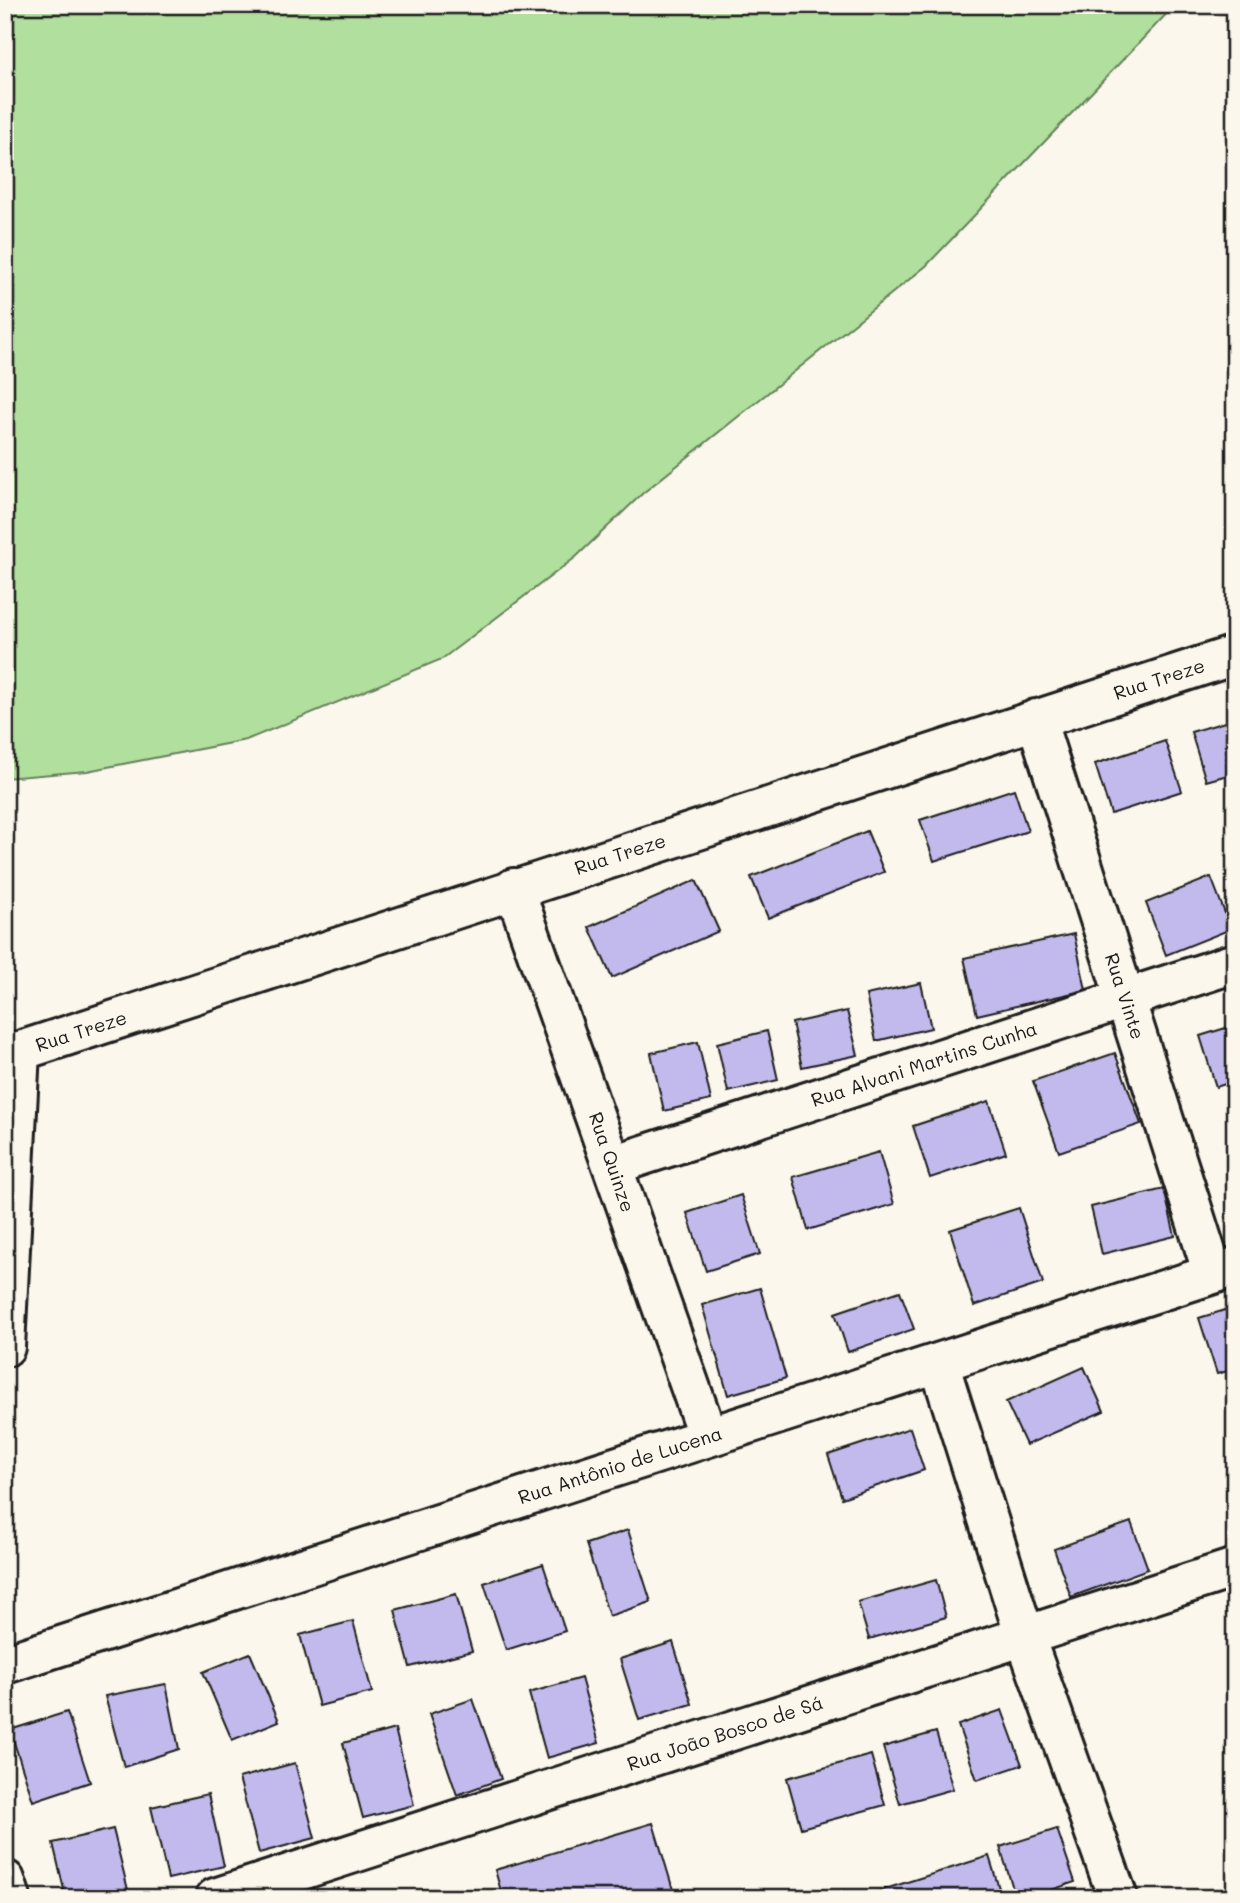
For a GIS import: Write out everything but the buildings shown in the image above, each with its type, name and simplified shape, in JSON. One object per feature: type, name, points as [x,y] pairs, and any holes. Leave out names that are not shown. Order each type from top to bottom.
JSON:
[{"type":"lane","name":"Rua Treze","points":[[13,1051],[1235,655]]},
{"type":"lane","name":"Rua Vinte","points":[[1036,719],[1125,998],[1224,1270]]},
{"type":"lane","name":"Rua Quinze","points":[[514,888],[708,1437]]},
{"type":"lane","name":"Rua Alvani Martins Cunha","points":[[613,1165],[1235,963]]},
{"type":"lane","points":[[5,1347],[13,1051]]},
{"type":"lane","name":"Rua Antônio de Lucena","points":[[5,1664],[1224,1270]]},
{"type":"lane","points":[[939,1363],[1025,1637],[1118,1898]]},
{"type":"lane","name":"Rua João Bosco de Sá","points":[[215,1898],[1235,1568]]},
{"type":"lane","points":[[5,1880],[11,1898]]},
{"type":"green space","points":[[5,5],[1175,5],[926,266],[643,493],[576,557],[442,659],[246,740],[87,771],[5,778]]}]
